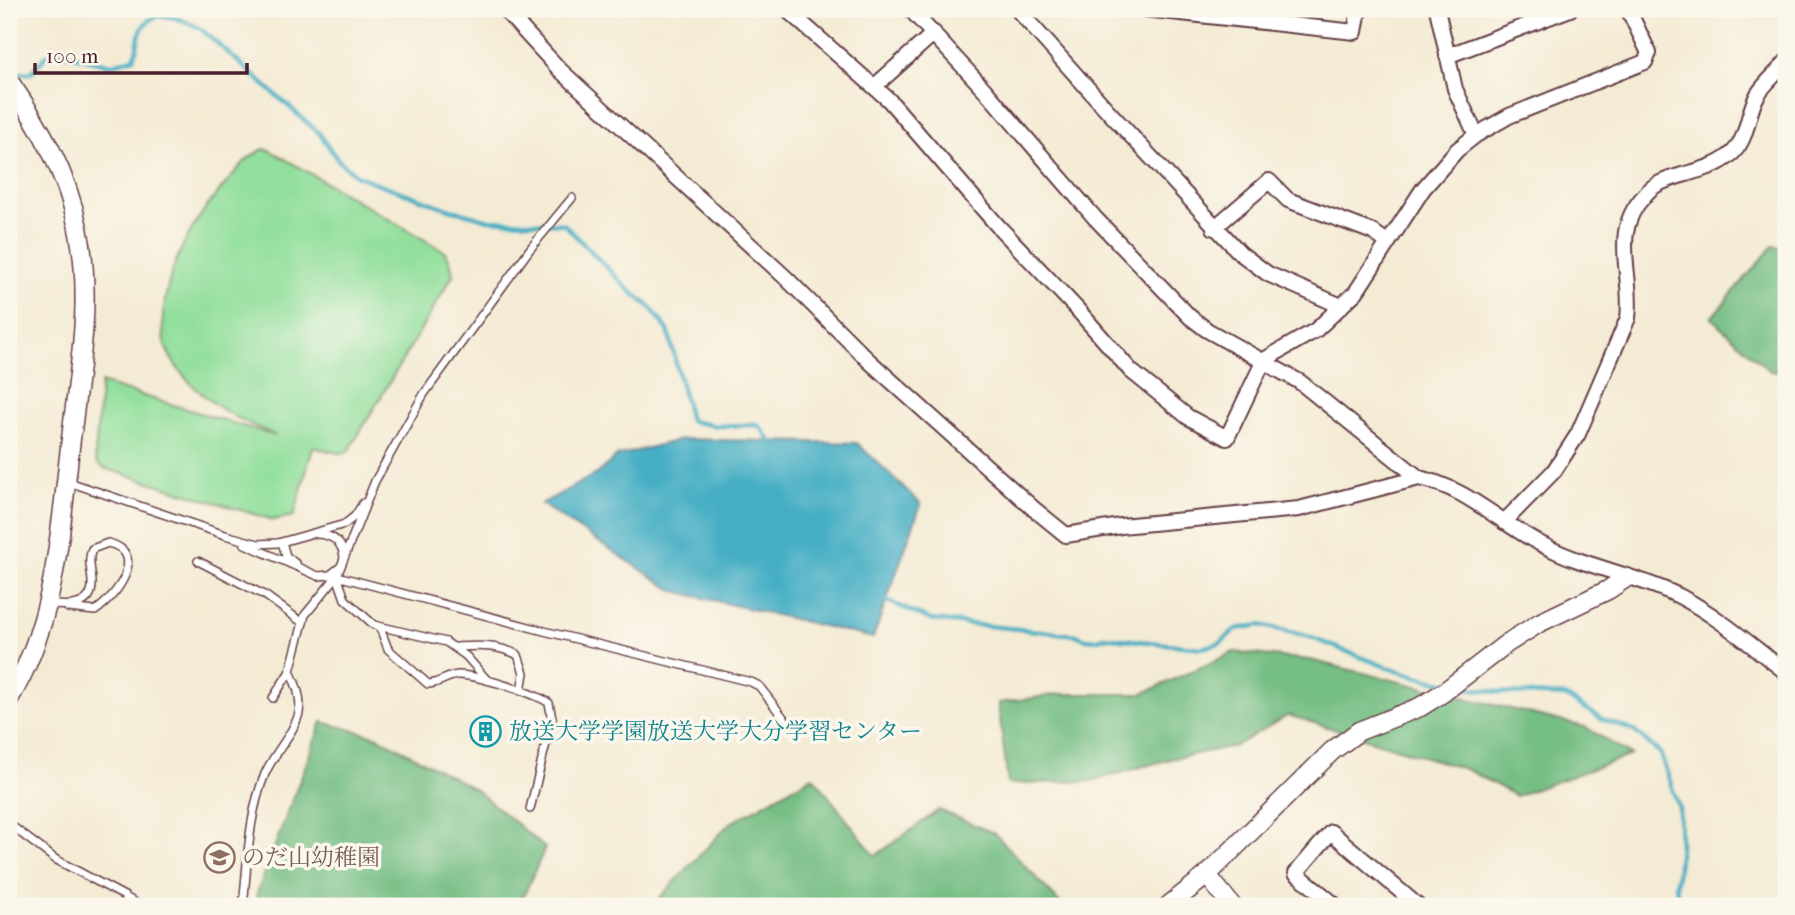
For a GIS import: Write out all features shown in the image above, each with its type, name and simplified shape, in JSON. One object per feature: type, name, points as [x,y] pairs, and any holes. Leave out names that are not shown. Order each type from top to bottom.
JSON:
[{"type":"street","points":[[504,9],[560,69],[786,278],[868,360],[1066,535],[1121,526],[1298,509],[1419,478],[1438,482],[1463,494],[1540,544],[1580,562],[1681,597],[1786,672]]},
{"type":"street","points":[[786,9],[875,86],[997,226],[1077,309],[1131,371],[1188,418],[1227,438],[1264,360],[1316,330],[1356,292],[1438,169],[1476,135],[1509,116],[1645,62],[1649,53],[1628,9]]},
{"type":"street","points":[[910,9],[1095,218],[1190,317],[1207,330],[1300,382],[1419,478]]},
{"type":"street","points":[[1017,9],[1214,228],[1240,253],[1268,274],[1341,306]]},
{"type":"street","points":[[1144,9],[1355,32],[1359,9]]},
{"type":"street","points":[[1437,9],[1455,89],[1476,135]]},
{"type":"street","points":[[1447,56],[1570,9]]},
{"type":"street","points":[[875,86],[934,33]]},
{"type":"street","points":[[1504,522],[1554,471],[1578,434],[1628,318],[1630,302],[1625,239],[1628,218],[1637,203],[1653,186],[1714,165],[1731,155],[1741,142],[1759,92],[1786,62]]},
{"type":"street","points":[[9,80],[43,134],[60,168],[74,209],[83,257],[84,327],[56,561],[48,603],[34,649],[9,699]]},
{"type":"street","points":[[1214,228],[1269,181],[1288,200],[1373,232],[1387,242]]},
{"type":"street","points":[[1168,906],[1207,875],[1332,751],[1359,731],[1420,707],[1539,623],[1608,590],[1626,578]]},
{"type":"street","points":[[1336,906],[1296,873],[1331,832],[1418,906]]},
{"type":"street","points":[[1207,875],[1232,906]]},
{"type":"lane","points":[[66,481],[258,544],[282,542],[350,522],[436,376],[530,249],[572,198]]},
{"type":"lane","points":[[273,698],[290,671],[305,615],[337,576],[375,481]]},
{"type":"lane","points":[[225,535],[318,576],[328,576],[335,572],[343,562],[340,544],[329,535],[302,536]]},
{"type":"lane","points":[[282,542],[286,556],[302,569]]},
{"type":"lane","points":[[48,603],[68,608],[85,611],[95,611],[119,588],[128,568],[120,548],[108,543],[92,550],[89,558],[91,592],[80,604],[68,608]]},
{"type":"lane","points":[[198,561],[266,596],[303,623]]},
{"type":"lane","points":[[337,576],[345,599],[366,619],[380,628],[436,638],[455,647],[489,682]]},
{"type":"lane","points":[[337,576],[548,632],[751,681],[759,687],[789,725]]},
{"type":"lane","points":[[380,628],[388,649],[428,684],[460,675],[521,691],[549,703],[552,713],[530,808]]},
{"type":"lane","points":[[455,647],[492,646],[518,655],[524,673],[521,691]]},
{"type":"lane","points":[[243,906],[251,825],[257,798],[266,771],[299,715],[298,690],[290,671]]},
{"type":"lane","points":[[9,824],[55,859],[141,906]]},
{"type":"lane","points":[[126,897],[129,906]]},
{"type":"green space","points":[[265,149],[444,251],[450,260],[453,275],[348,452],[338,453],[313,447],[294,516],[273,520],[104,468],[97,463],[95,455],[101,383],[276,436],[227,412],[196,389],[172,359],[163,332],[170,279],[184,243],[216,195],[249,158]]},
{"type":"green space","points":[[1773,246],[1786,250],[1786,373],[1770,371],[1711,318]]},
{"type":"green space","points":[[1234,652],[1310,660],[1585,727],[1631,755],[1516,796],[1468,770],[1288,715],[1235,746],[1170,759],[1091,781],[1008,784],[998,703],[1060,694],[1142,694]]},
{"type":"green space","points":[[322,722],[376,736],[475,789],[545,848],[519,906],[256,906],[257,893]]},
{"type":"green space","points":[[813,776],[875,856],[939,810],[994,833],[1063,906],[652,906],[729,824]]},
{"type":"water","points":[[683,439],[857,443],[921,504],[873,638],[674,591],[541,504],[598,473],[617,456]]},
{"type":"waterway","points":[[9,73],[31,73],[46,56],[58,52],[110,65],[134,58],[141,31],[152,18],[168,16],[194,25],[319,133],[338,160],[357,176],[446,208],[489,220],[564,224],[627,288],[650,307],[668,330],[690,421],[716,426],[759,425],[773,444]]},
{"type":"waterway","points":[[883,599],[931,620],[1077,635],[1090,639],[1104,637],[1202,648],[1220,643],[1236,629],[1260,625],[1307,636],[1394,670],[1446,684]]},
{"type":"waterway","points":[[1458,687],[1565,696],[1602,719],[1634,731],[1660,753],[1679,808],[1680,848],[1676,884],[1679,906]]},
{"type":"place","name":"放送大学学園放送大学大分学習センター","points":[[486,731]]},
{"type":"place","name":"のだ山幼稚園","points":[[219,857]]}]
